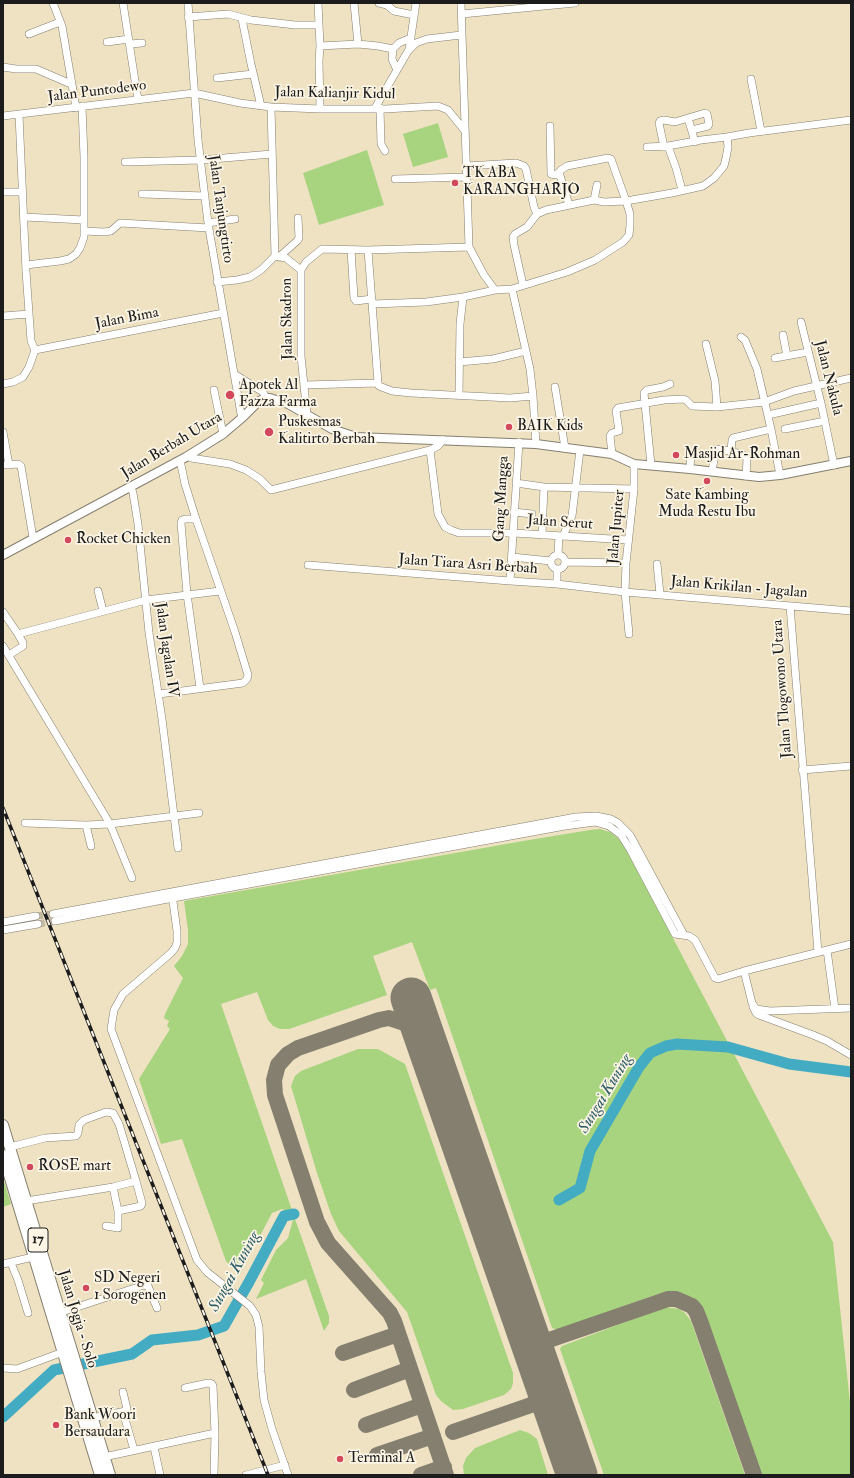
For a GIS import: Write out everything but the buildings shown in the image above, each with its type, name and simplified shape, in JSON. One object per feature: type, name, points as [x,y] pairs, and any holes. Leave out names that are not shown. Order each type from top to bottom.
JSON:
[{"type":"highway","name":"Jalan Jogja - Solo","points":[[3,1125],[5,1157],[34,1256],[67,1355],[92,1418],[110,1475]]},
{"type":"highway","name":"Jalan Jogja - Solo","points":[[5,1157],[26,1201],[59,1313],[67,1355]]},
{"type":"highway","name":"Jalan Jogja - Solo","points":[[78,1385],[100,1475]]},
{"type":"main road","points":[[266,398],[288,404],[336,431],[356,437],[519,442],[612,454],[634,464],[712,471],[759,478],[851,461]]},
{"type":"main road","name":"Jalan Berbah Utara","points":[[3,555],[189,456],[223,434],[259,401],[266,398]]},
{"type":"street","points":[[26,265],[60,261],[68,258],[76,254],[84,237],[79,107],[71,84],[60,22],[53,3]]},
{"type":"street","points":[[123,3],[138,100]]},
{"type":"street","name":"Jalan Tanjungtirto","points":[[188,3],[200,160],[208,226],[241,414],[243,417]]},
{"type":"street","points":[[318,3],[320,110]]},
{"type":"street","points":[[354,3],[358,44]]},
{"type":"street","points":[[379,3],[394,11],[414,15]]},
{"type":"street","points":[[408,51],[416,3]]},
{"type":"street","points":[[461,3],[469,247],[484,275],[495,290]]},
{"type":"street","points":[[462,14],[575,3]]},
{"type":"street","points":[[188,17],[228,14],[235,15],[242,19],[295,25],[319,25]]},
{"type":"street","points":[[242,19],[261,106]]},
{"type":"street","points":[[29,34],[60,22]]},
{"type":"street","points":[[385,152],[381,144],[377,108],[408,51],[416,43],[426,39],[461,35]]},
{"type":"street","points":[[397,70],[392,59],[393,49],[399,43],[411,38]]},
{"type":"street","points":[[107,42],[129,41],[142,43]]},
{"type":"street","points":[[320,46],[358,44],[393,49]]},
{"type":"street","points":[[3,67],[16,69],[36,69],[71,84]]},
{"type":"street","points":[[217,78],[253,74]]},
{"type":"street","points":[[751,79],[761,131]]},
{"type":"street","name":"Jalan Puntodewo","points":[[3,116],[194,93]]},
{"type":"street","name":"Jalan Kalianjir Kidul","points":[[194,93],[261,106],[320,110],[433,106],[444,108],[452,114],[465,131]]},
{"type":"street","points":[[271,107],[277,257]]},
{"type":"street","points":[[682,190],[676,168],[666,147],[660,121],[667,120],[675,122],[705,113],[707,114],[708,126],[692,130]]},
{"type":"street","points":[[3,384],[18,381],[23,377],[29,367],[35,350],[31,341],[19,115]]},
{"type":"street","points":[[688,118],[695,142]]},
{"type":"street","points":[[647,147],[666,147],[706,139],[851,120]]},
{"type":"street","points":[[351,250],[354,298],[356,300],[373,301],[426,302],[512,288],[567,272],[595,260],[623,242],[629,235],[630,214],[613,162],[610,158],[567,166],[556,175],[551,174],[550,126]]},
{"type":"street","points":[[523,285],[514,245],[514,236],[530,224],[537,214],[594,200],[604,202],[626,201],[703,186],[721,171],[728,147],[726,137]]},
{"type":"street","points":[[125,162],[200,160],[272,154]]},
{"type":"street","points":[[467,166],[516,163],[524,166],[537,214]]},
{"type":"street","points":[[559,172],[569,205]]},
{"type":"street","points":[[395,179],[467,177]]},
{"type":"street","points":[[594,200],[597,186]]},
{"type":"street","points":[[3,192],[23,192]]},
{"type":"street","points":[[142,194],[205,196]]},
{"type":"street","points":[[24,217],[84,220]]},
{"type":"street","points":[[217,282],[250,277],[298,241],[298,218]]},
{"type":"street","points":[[84,231],[104,232],[111,230],[120,222],[208,226],[235,219]]},
{"type":"street","points":[[277,257],[286,258],[301,270],[306,262],[322,249],[368,250],[469,247]]},
{"type":"street","points":[[368,250],[378,383],[382,388],[392,391],[459,396],[510,398],[533,396]]},
{"type":"street","name":"Jalan Skadron","points":[[301,270],[301,356],[307,415]]},
{"type":"street","points":[[512,288],[526,351],[533,396],[536,444]]},
{"type":"street","points":[[459,396],[460,324],[463,297]]},
{"type":"street","name":"Jalan Bima","points":[[35,350],[223,313]]},
{"type":"street","points":[[3,316],[30,314]]},
{"type":"street","name":"Jalan Nakula","points":[[801,322],[834,465]]},
{"type":"street","points":[[782,335],[787,356]]},
{"type":"street","points":[[742,337],[757,369],[780,475]]},
{"type":"street","points":[[706,344],[715,382],[717,407]]},
{"type":"street","points":[[459,362],[493,359],[526,351]]},
{"type":"street","points":[[774,358],[808,352]]},
{"type":"street","points":[[234,374],[263,392],[266,398]]},
{"type":"street","points":[[612,454],[610,436],[619,429],[616,409],[618,408],[664,400],[683,399],[692,406],[717,407],[764,402],[776,396],[816,385],[851,378]]},
{"type":"street","points":[[304,385],[378,383]]},
{"type":"street","points":[[652,465],[644,393],[645,391],[664,387],[670,384]]},
{"type":"street","points":[[555,387],[565,448]]},
{"type":"street","points":[[214,390],[223,434]]},
{"type":"street","points":[[768,415],[821,404]]},
{"type":"street","points":[[785,428],[825,421]]},
{"type":"street","points":[[731,451],[733,438],[771,429]]},
{"type":"street","points":[[3,432],[6,465],[20,464],[21,466],[33,538]]},
{"type":"street","points":[[189,456],[191,458],[230,464],[246,470],[260,479],[271,490],[430,450],[438,446],[443,440]]},
{"type":"street","name":"Gang Mangga","points":[[510,582],[519,442]]},
{"type":"street","points":[[712,471],[716,449],[718,448],[744,455],[747,460],[746,476]]},
{"type":"street","name":"Jalan Serut","points":[[430,450],[438,514],[445,527],[459,533],[514,533],[628,540]]},
{"type":"street","points":[[558,554],[561,536],[572,516],[580,450]]},
{"type":"street","points":[[690,469],[691,453]]},
{"type":"street","points":[[159,694],[243,683],[247,679],[248,675],[235,632],[196,519],[185,484],[180,460]]},
{"type":"street","name":"Jalan Jupiter","points":[[629,634],[625,592],[628,540],[634,489],[634,464]]},
{"type":"street","points":[[516,483],[544,487],[634,489]]},
{"type":"street","points":[[542,535],[544,487]]},
{"type":"street","name":"Jalan Jagalan IV","points":[[131,488],[134,493],[146,600],[178,848]]},
{"type":"street","points":[[514,512],[532,514]]},
{"type":"street","points":[[196,519],[185,519],[182,520],[181,523],[187,594],[200,688]]},
{"type":"street","points":[[550,560],[553,556],[558,554]]},
{"type":"street","points":[[558,554],[563,557],[565,562]]},
{"type":"street","points":[[512,557],[550,560]]},
{"type":"street","points":[[550,560],[552,566],[557,569]]},
{"type":"street","points":[[565,562],[626,563]]},
{"type":"street","points":[[557,569],[562,568],[565,562]]},
{"type":"street","points":[[657,564],[660,594]]},
{"type":"street","name":"Jalan Tiara Asri Berbah","points":[[308,565],[510,582],[557,584],[625,592]]},
{"type":"street","points":[[557,569],[557,584]]},
{"type":"street","points":[[98,591],[103,611]]},
{"type":"street","points":[[18,634],[146,600],[220,591]]},
{"type":"street","name":"Jalan Krikilan - Jagalan","points":[[625,592],[851,611]]},
{"type":"street","name":"Jalan Tlogowono Utara","points":[[790,606],[802,770],[818,952]]},
{"type":"street","points":[[3,612],[18,634],[23,646],[9,655]]},
{"type":"street","points":[[3,646],[110,824],[132,878]]},
{"type":"street","points":[[802,770],[851,766]]},
{"type":"street","points":[[25,823],[86,825],[110,824],[200,813]]},
{"type":"street","points":[[55,921],[318,864],[576,817],[596,816],[618,823],[630,835],[684,935]]},
{"type":"street","points":[[53,914],[316,872],[595,822],[603,823],[616,830],[625,841],[675,934],[691,937],[695,940],[715,978],[720,979],[744,971],[851,944]]},
{"type":"street","points":[[86,825],[91,846]]},
{"type":"street","points":[[316,872],[318,864]]},
{"type":"street","points":[[172,895],[177,931],[177,943],[175,948],[123,994],[114,1010],[112,1029],[197,1260],[207,1272],[250,1306],[258,1321],[264,1395],[272,1429],[287,1470],[276,1468],[246,1475]]},
{"type":"street","points":[[3,922],[36,916]]},
{"type":"street","points":[[3,930],[38,924]]},
{"type":"street","points":[[827,950],[835,1009]]},
{"type":"street","points":[[744,971],[756,1013],[827,1041],[851,1055]]},
{"type":"street","points":[[753,1006],[756,1009],[766,1011],[851,1008]]},
{"type":"street","points":[[5,1157],[46,1138],[76,1136],[78,1133],[79,1124],[84,1120],[106,1112],[113,1113],[119,1124],[142,1203],[141,1206],[118,1211]]},
{"type":"street","points":[[26,1201],[113,1187],[136,1181]]},
{"type":"street","points":[[106,1226],[118,1228],[118,1211],[113,1187]]},
{"type":"street","points":[[28,1313],[18,1280],[7,1263],[34,1256]]},
{"type":"street","points":[[59,1313],[144,1285],[148,1286],[157,1308]]},
{"type":"street","points":[[3,1368],[18,1369],[67,1355]]},
{"type":"street","points":[[185,1388],[208,1383],[212,1384],[215,1433],[214,1475]]},
{"type":"street","points":[[92,1418],[123,1412],[127,1409],[123,1392]]},
{"type":"street","points":[[123,1412],[134,1450]]},
{"type":"street","points":[[104,1457],[215,1433]]},
{"type":"street","points":[[154,1447],[160,1475]]},
{"type":"street","points":[[253,1475],[276,1468],[282,1457]]},
{"type":"green space","points":[[438,123],[448,157],[413,167],[403,134]]},
{"type":"green space","points":[[367,150],[384,205],[319,225],[303,173]]},
{"type":"green space","points":[[600,829],[610,832],[619,839],[626,849],[833,1242],[851,1412],[851,1475],[760,1475],[704,1313],[693,1301],[682,1295],[670,1293],[658,1294],[557,1330],[552,1328],[436,988],[430,990],[412,942],[373,956],[387,995],[289,1029],[280,1029],[273,1026],[268,1020],[257,992],[221,1004],[293,1213],[282,1209],[272,1213],[239,1276],[226,1261],[182,1139],[161,1144],[139,1079],[170,1029],[167,1026],[169,1021],[164,1018],[165,1014],[183,978],[174,966],[182,956],[188,944],[188,930],[184,901],[523,841]]},
{"type":"green space","points":[[358,1049],[378,1049],[405,1064],[513,1373],[513,1383],[511,1389],[504,1395],[463,1409],[453,1410],[441,1401],[436,1395],[407,1312],[339,1231],[331,1214],[291,1086],[295,1076],[301,1071]]},
{"type":"green space","points":[[3,1178],[11,1204],[3,1207]]},
{"type":"green space","points":[[294,1216],[329,1316],[329,1323],[324,1331],[306,1279],[256,1299],[264,1283],[261,1280],[276,1250],[288,1238]]},
{"type":"green space","points":[[665,1307],[679,1309],[685,1313],[691,1321],[745,1475],[604,1475],[560,1349],[562,1346]]},
{"type":"green space","points":[[520,1430],[529,1433],[537,1439],[548,1475],[464,1475],[463,1466],[466,1458],[475,1448]]},
{"type":"waterway","name":"Sungai Kuning","points":[[559,1200],[580,1188],[590,1151],[639,1067],[650,1053],[666,1046],[677,1044],[728,1047],[789,1064],[851,1072]]},
{"type":"waterway","name":"Sungai Kuning","points":[[3,1417],[54,1370],[132,1354],[152,1340],[198,1335],[224,1326],[284,1216],[294,1214]]},
{"type":"taxiway","points":[[429,1051],[419,1033],[407,1024],[389,1018],[379,1020],[298,1048],[288,1054],[278,1065],[274,1080],[275,1095],[317,1222],[328,1243],[390,1313],[446,1475]]},
{"type":"taxiway","points":[[527,1331],[536,1340],[549,1340],[668,1299],[676,1299],[692,1306],[700,1321],[754,1475]]},
{"type":"taxiway","points":[[343,1353],[398,1334]]},
{"type":"taxiway","points":[[537,1362],[539,1349],[549,1340]]},
{"type":"taxiway","points":[[354,1390],[410,1369]]},
{"type":"taxiway","points":[[531,1405],[540,1398],[544,1389],[544,1381]]},
{"type":"taxiway","points":[[453,1432],[540,1403],[546,1404],[556,1413]]},
{"type":"taxiway","points":[[366,1425],[422,1405]]},
{"type":"taxiway","points":[[377,1455],[433,1436]]},
{"type":"taxiway","points":[[421,1475],[444,1467]]},
{"type":"runway","points":[[411,998],[577,1475]]},
{"type":"tunnel","points":[[36,916],[53,914]]},
{"type":"tunnel","points":[[38,924],[55,921]]},
{"type":"railway","points":[[3,808],[268,1475]]},
{"type":"place","name":"TK ABA KARANGHARJO","points":[[455,183]]},
{"type":"place","name":"Apotek Al Fazza Farma","points":[[230,395]]},
{"type":"place","name":"BAIK Kids","points":[[509,427]]},
{"type":"place","name":"Puskesmas Kalitirto Berbah","points":[[269,432]]},
{"type":"place","name":"Masjid Ar-Rohman","points":[[676,455]]},
{"type":"place","name":"Sate Kambing Muda Restu Ibu","points":[[707,481]]},
{"type":"place","name":"Rocket Chicken","points":[[68,540]]},
{"type":"place","name":"ROSE mart","points":[[30,1167]]},
{"type":"place","name":"SD Negeri 1 Sorogenen","points":[[86,1288]]},
{"type":"place","name":"Bank Woori Bersaudara","points":[[56,1425]]},
{"type":"place","name":"Terminal A","points":[[340,1459]]}]
